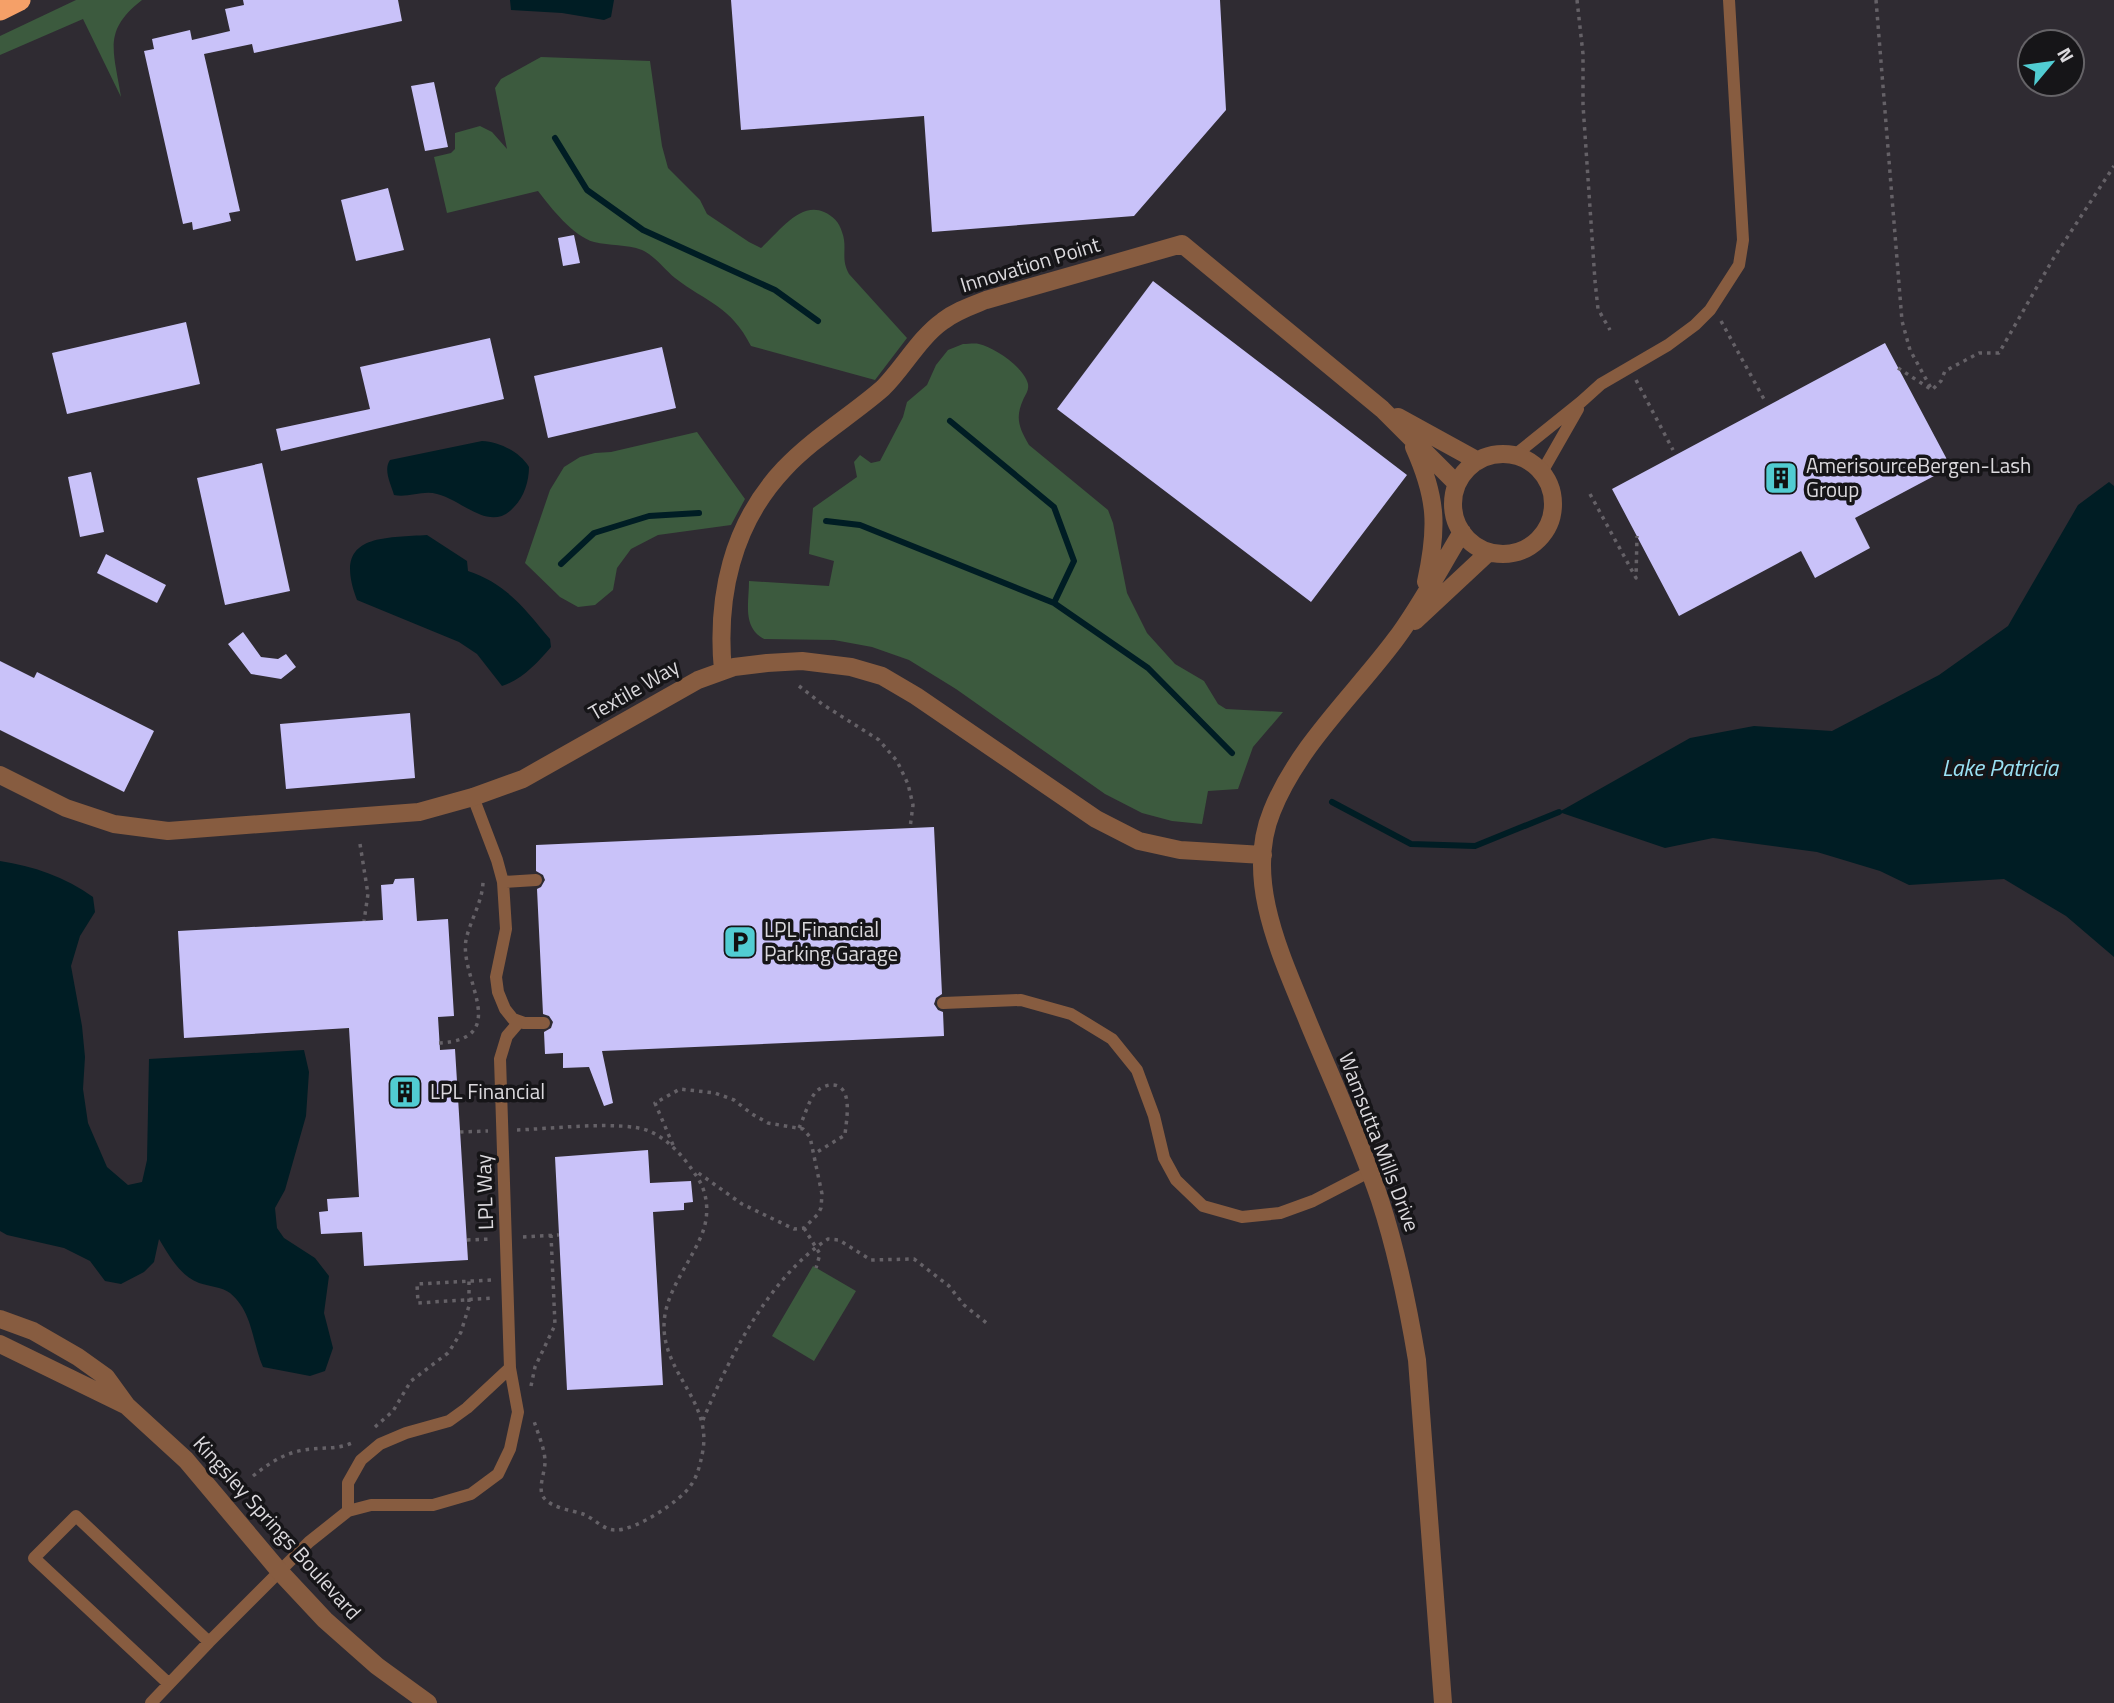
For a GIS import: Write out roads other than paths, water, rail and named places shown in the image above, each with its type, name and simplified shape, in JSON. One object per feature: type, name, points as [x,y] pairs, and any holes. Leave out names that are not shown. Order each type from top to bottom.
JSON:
[{"type":"highway","points":[[0,10],[20,0]]},
{"type":"street","name":"Innovation Point","points":[[723,671],[722,609],[725,583],[743,526],[785,468],[880,390],[899,372],[927,335],[942,321],[962,309],[1034,285],[1182,244],[1382,409],[1457,484]]},
{"type":"street","name":"Innovation Point","points":[[1382,409],[1478,461]]},
{"type":"street","points":[[1410,437],[1425,472],[1435,517],[1423,595]]},
{"type":"street","points":[[1499,454],[1515,455],[1530,461],[1542,472],[1550,486],[1554,502],[1552,519],[1544,534],[1531,547],[1515,554],[1498,555],[1481,550],[1467,540],[1457,526],[1452,509],[1454,493],[1470,466],[1478,461],[1499,454]]},
{"type":"street","points":[[1263,855],[1270,813],[1287,780],[1303,755],[1397,638],[1462,532]]},
{"type":"street","points":[[1397,638],[1489,552]]},
{"type":"street","name":"Textile Way","points":[[0,775],[66,808],[114,824],[168,831],[419,812],[523,779],[698,680],[723,671],[767,663],[802,661],[851,667],[882,676],[916,696],[1096,819],[1139,841],[1180,850],[1263,855]]},
{"type":"street","name":"Wamsutta Mills Drive","points":[[1263,855],[1263,880],[1273,933],[1369,1172],[1393,1244],[1408,1310],[1417,1360],[1443,1703]]},
{"type":"street","name":"Kingsley Springs Boulevard","points":[[0,1319],[33,1331],[106,1377],[127,1406],[186,1460],[281,1573],[325,1619],[377,1666],[428,1703]]},
{"type":"street","name":"Kingsley Springs Boulevard","points":[[0,1343],[127,1406]]},
{"type":"lane","points":[[1515,455],[1601,384],[1668,345],[1695,325],[1710,310],[1739,265],[1743,240],[1728,0]]},
{"type":"lane","points":[[1542,472],[1581,402]]},
{"type":"lane","points":[[472,797],[503,882],[506,929],[496,977],[498,992],[505,1009],[513,1018],[544,1023]]},
{"type":"lane","points":[[503,882],[537,880]]},
{"type":"lane","points":[[943,1003],[1021,1000],[1071,1014],[1112,1040],[1137,1070],[1154,1116],[1164,1158],[1176,1181],[1203,1206],[1242,1217],[1280,1213],[1313,1201],[1369,1172]]},
{"type":"lane","name":"LPL Way","points":[[151,1703],[309,1542],[348,1511],[371,1505],[433,1505],[471,1494],[498,1474],[510,1449],[518,1412],[510,1368],[500,1059],[507,1036],[519,1021]]},
{"type":"lane","points":[[348,1511],[348,1483],[361,1460],[380,1444],[406,1433],[449,1421],[510,1368]]},
{"type":"lane","points":[[169,1684],[34,1558],[76,1516],[209,1642]]},
{"type":"water","points":[[510,0],[614,0],[611,17],[604,20],[562,13],[511,10]]},
{"type":"water","points":[[482,441],[509,449],[529,467],[523,494],[518,503],[505,514],[486,516],[447,497],[432,493],[394,495],[387,473],[390,460]]},
{"type":"water","name":"Lake Patricia","points":[[2109,482],[2114,486],[2114,957],[2066,916],[2004,879],[1909,885],[1880,871],[1817,852],[1713,838],[1665,848],[1559,812],[1690,738],[1754,726],[1832,731],[1939,675],[2008,626],[2078,505]]},
{"type":"water","points":[[427,535],[467,561],[468,571],[482,576],[504,590],[550,639],[551,647],[535,665],[517,679],[502,686],[477,654],[459,642],[357,600],[351,579],[351,563],[356,552],[365,544],[377,540]]},
{"type":"water","points":[[0,861],[49,873],[93,897],[95,912],[80,936],[71,966],[82,1026],[85,1057],[83,1089],[88,1123],[107,1167],[128,1185],[142,1182],[147,1160],[149,1059],[304,1050],[309,1072],[306,1116],[285,1190],[275,1208],[277,1228],[284,1238],[315,1258],[329,1276],[324,1313],[333,1348],[325,1371],[310,1376],[263,1367],[248,1318],[238,1301],[227,1291],[199,1283],[186,1275],[175,1264],[159,1239],[154,1262],[144,1272],[121,1284],[105,1281],[90,1261],[64,1248],[0,1231]]},
{"type":"waterway","points":[[555,138],[587,190],[643,230],[775,290],[818,321]]},
{"type":"waterway","points":[[950,421],[1054,507],[1074,561],[1054,603]]},
{"type":"waterway","points":[[561,564],[594,533],[649,516],[699,513]]},
{"type":"waterway","points":[[826,521],[860,525],[1054,603],[1148,668],[1232,753]]},
{"type":"waterway","points":[[1332,802],[1411,844],[1475,846],[1559,812]]},
{"type":"place","name":"AmerisourceBergen-Lash Group","points":[[1781,478]]},
{"type":"place","name":"LPL Financial Parking Garage","points":[[740,942]]},
{"type":"place","name":"LPL Financial","points":[[405,1092]]}]
